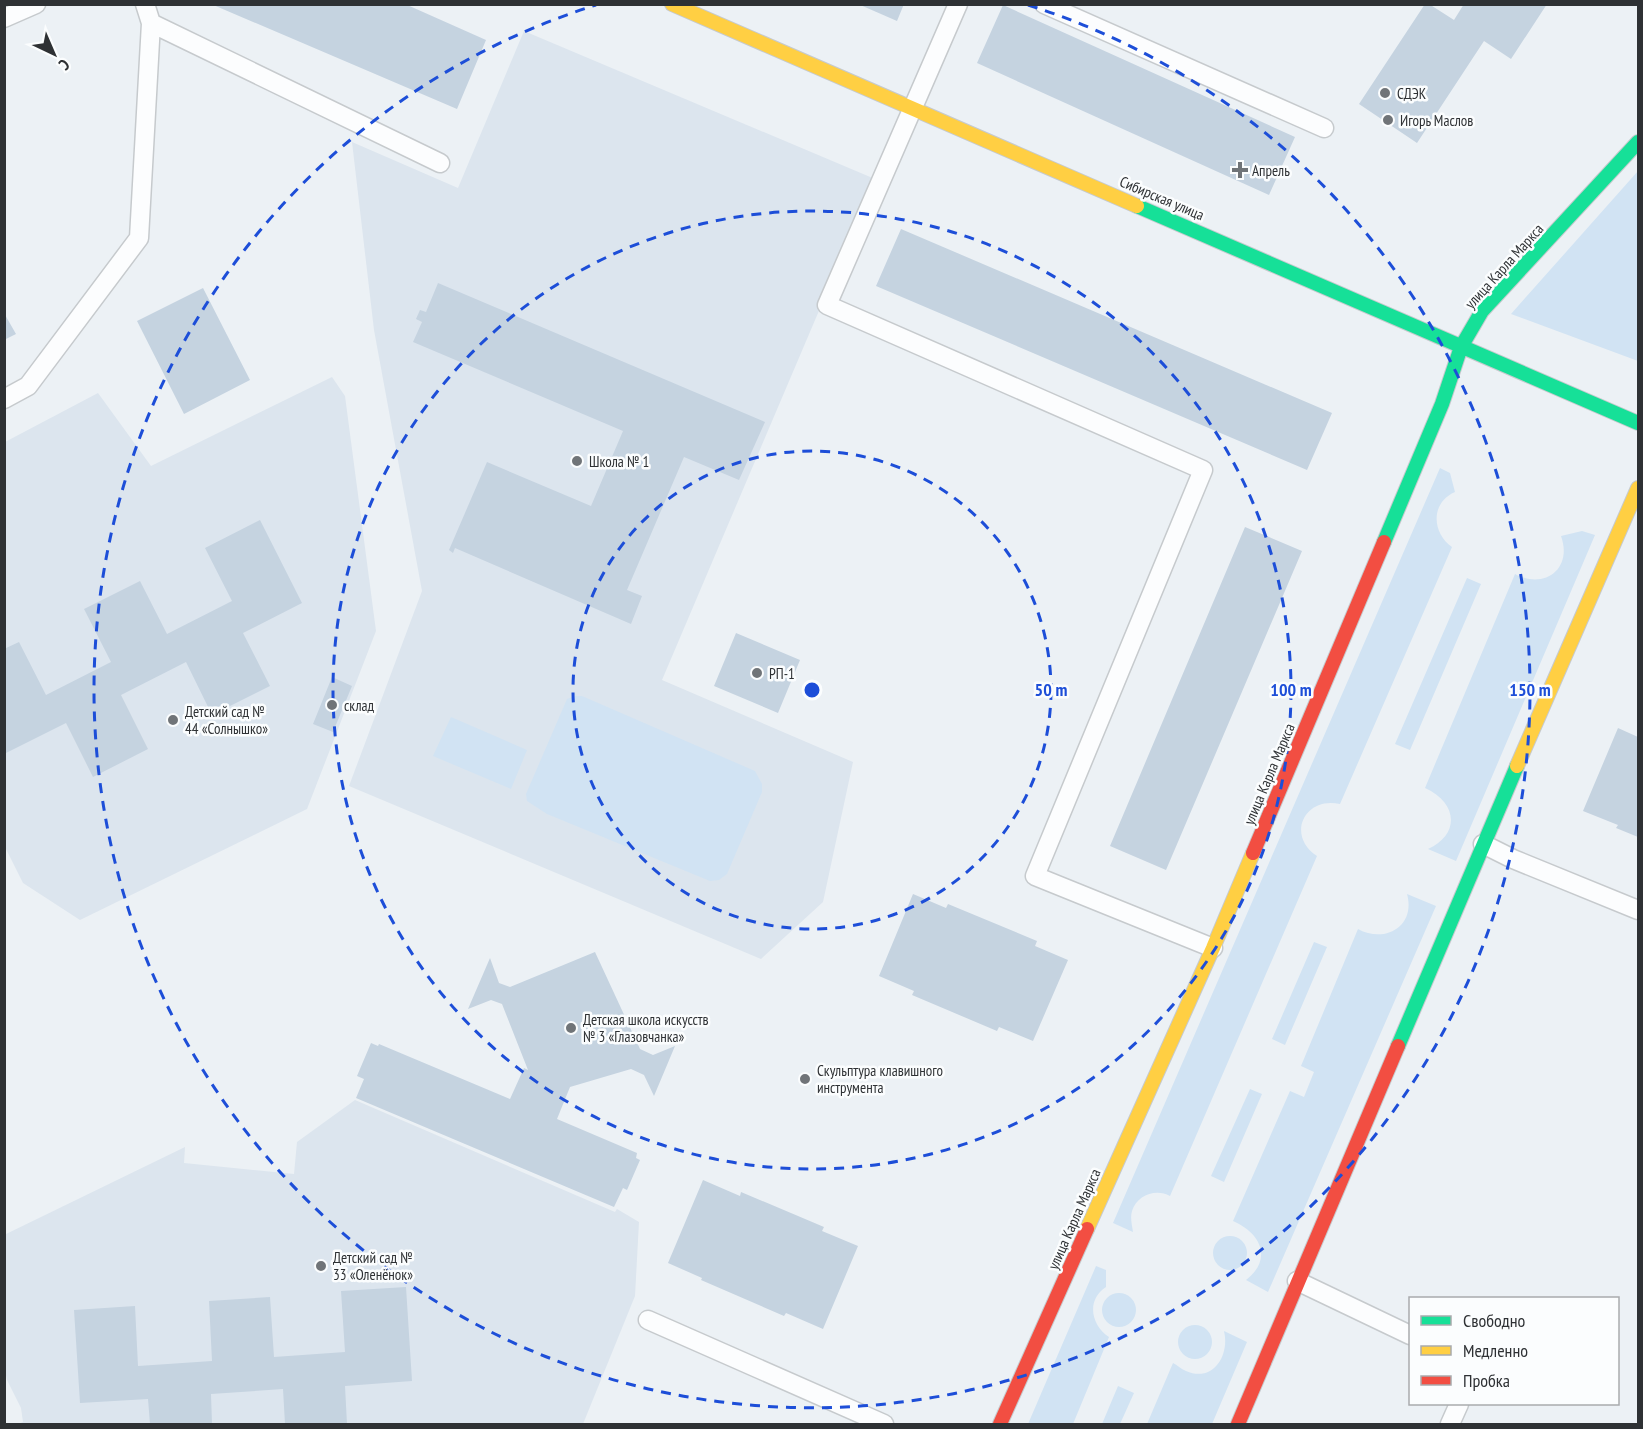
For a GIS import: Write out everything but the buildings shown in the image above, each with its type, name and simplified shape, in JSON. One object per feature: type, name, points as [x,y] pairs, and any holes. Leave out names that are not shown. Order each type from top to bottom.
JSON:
[{"type":"street","name":"Сибирская улица","points":[[672,4],[1638,423]]},
{"type":"street","name":"улица Карла Маркса","points":[[1000,1425],[1213,948],[1442,404],[1461,347],[1482,311],[1638,142]]},
{"type":"street","points":[[1238,1425],[1483,844],[1638,488]]},
{"type":"lane","points":[[4,18],[36,4]]},
{"type":"lane","points":[[4,399],[28,386],[139,238],[152,23],[145,4]]},
{"type":"lane","points":[[958,4],[827,304],[1203,470],[1035,876],[1213,948]]},
{"type":"lane","points":[[1044,4],[1324,128]]},
{"type":"lane","points":[[152,23],[440,163]]},
{"type":"lane","points":[[1483,844],[1513,859],[1638,910]]},
{"type":"lane","points":[[1297,1281],[1409,1335]]},
{"type":"lane","points":[[648,1320],[884,1425]]},
{"type":"lane","points":[[1450,1425],[1459,1405]]},
{"type":"shaded area","name":"Школа № 1","points":[[524,31],[875,179],[662,680],[853,762],[823,902],[761,959],[349,786],[422,591],[374,330],[352,142],[458,188]]},
{"type":"shaded area","points":[[1638,171],[1638,361],[1511,314]]},
{"type":"shaded area","name":"Детский сад № 44 «Солнышко»","points":[[332,377],[345,396],[376,631],[307,809],[80,920],[23,883],[5,847],[5,442],[98,393],[151,466]]},
{"type":"shaded area","points":[[1440,468],[1450,473],[1455,492],[1441,503],[1437,518],[1441,534],[1452,547],[1340,804],[1327,803],[1317,806],[1303,820],[1302,838],[1317,856],[1170,1196],[1153,1193],[1138,1201],[1131,1214],[1133,1232],[1113,1223]]},
{"type":"shaded area","points":[[1582,531],[1595,535],[1456,861],[1428,849],[1439,843],[1446,835],[1451,818],[1444,801],[1425,788],[1515,574],[1536,579],[1545,578],[1553,573],[1563,558],[1564,548],[1561,536]]},
{"type":"shaded area","points":[[1467,578],[1481,584],[1410,750],[1395,744]]},
{"type":"shaded area","points":[[582,696],[755,771],[762,784],[762,792],[727,874],[719,880],[710,881],[547,814],[527,801],[526,794],[567,699]]},
{"type":"shaded area","points":[[451,717],[527,750],[511,789],[433,756]]},
{"type":"shaded area","points":[[1407,894],[1436,906],[1268,1292],[1246,1280],[1259,1264],[1260,1247],[1251,1232],[1233,1221],[1290,1091],[1304,1097],[1314,1072],[1301,1066],[1358,929],[1378,934],[1396,929],[1407,915],[1409,905]]},
{"type":"shaded area","points":[[1314,942],[1327,947],[1285,1045],[1272,1039]]},
{"type":"shaded area","points":[[1250,1089],[1262,1094],[1224,1182],[1211,1176]]},
{"type":"shaded area","name":"Детский сад № 33 «Оленёнок»","points":[[355,1100],[615,1212],[617,1209],[639,1222],[635,1296],[583,1424],[18,1424],[23,1422],[21,1408],[7,1380],[4,1366],[4,1235],[185,1147],[184,1163],[294,1174],[297,1142]]},
{"type":"shaded area","points":[[1230,1236],[1242,1241],[1247,1253],[1242,1265],[1230,1270],[1218,1265],[1213,1253],[1218,1241]]},
{"type":"shaded area","points":[[1096,1266],[1106,1270],[1106,1287],[1096,1299],[1093,1312],[1098,1326],[1109,1337],[1073,1424],[1028,1424]]},
{"type":"shaded area","points":[[1119,1293],[1131,1298],[1136,1310],[1131,1322],[1119,1327],[1107,1322],[1102,1310],[1107,1298]]},
{"type":"shaded area","points":[[1195,1325],[1207,1330],[1212,1342],[1207,1354],[1195,1359],[1183,1354],[1178,1342],[1183,1330]]},
{"type":"shaded area","points":[[1224,1331],[1247,1342],[1212,1424],[1147,1424],[1173,1363],[1196,1374],[1211,1370],[1222,1357]]},
{"type":"shaded area","points":[[1118,1386],[1134,1393],[1120,1424],[1102,1424]]},
{"type":"traffic: fast","points":[[1384,542],[1442,404],[1461,347],[1482,311],[1638,142]]},
{"type":"traffic: fast","points":[[1137,206],[1638,423]]},
{"type":"traffic: fast","points":[[1398,1046],[1517,766]]},
{"type":"traffic: slow","points":[[672,4],[1137,206]]},
{"type":"traffic: slow","points":[[1517,766],[1638,488]]},
{"type":"traffic: slow","points":[[1087,1229],[1253,853]]},
{"type":"traffic: jam","points":[[1253,853],[1384,542]]},
{"type":"traffic: jam","points":[[1238,1424],[1398,1046]]},
{"type":"traffic: jam","points":[[1000,1424],[1087,1229]]},
{"type":"place","name":"СДЭК","points":[[1385,93]]},
{"type":"place","name":"Игорь Маслов","points":[[1388,120]]},
{"type":"place","name":"Апрель","points":[[1240,170]]},
{"type":"place","name":"Школа № 1","points":[[577,461]]},
{"type":"place","name":"РП-1","points":[[757,673]]},
{"type":"place","name":"склад","points":[[332,705]]},
{"type":"place","name":"Детский сад № 44 «Солнышко»","points":[[173,720]]},
{"type":"place","name":"Детская школа искусств № 3 «Глазовчанка»","points":[[571,1028]]},
{"type":"place","name":"Скульптура клавишного инструмента","points":[[805,1079]]},
{"type":"place","name":"Детский сад № 33 «Оленёнок»","points":[[321,1266]]}]
